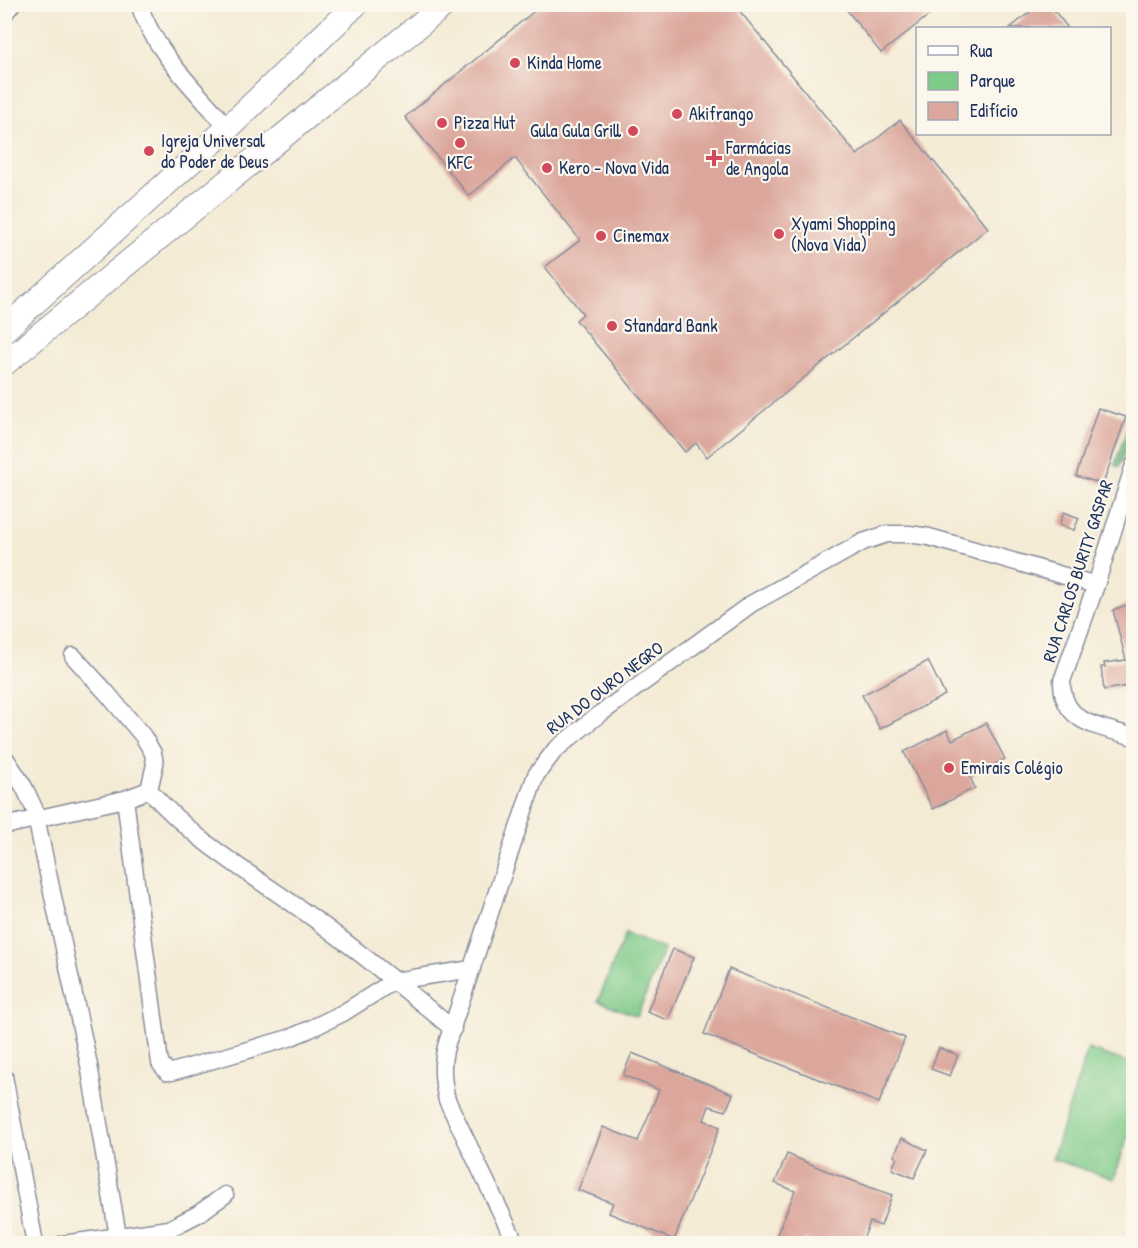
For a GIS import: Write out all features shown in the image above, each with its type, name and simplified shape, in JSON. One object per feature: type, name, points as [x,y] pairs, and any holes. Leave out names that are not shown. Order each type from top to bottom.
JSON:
[{"type":"highway","points":[[4,364],[445,4]]},
{"type":"highway","points":[[4,330],[228,128],[349,7]]},
{"type":"street","points":[[4,14],[12,4]]},
{"type":"street","points":[[139,4],[154,37],[228,128]]},
{"type":"street","name":"RUA CARLOS BURITY GASPAR","points":[[1134,465],[1096,585],[1062,681],[1066,706],[1080,719],[1134,737]]},
{"type":"street","name":"RUA DO OURO NEGRO","points":[[516,1244],[447,1100],[442,1083],[442,1068],[443,1054],[531,789],[536,775],[545,762],[567,739],[751,604],[863,542],[887,534],[909,534],[950,542],[1096,585]]},
{"type":"street","points":[[74,656],[143,736],[153,753],[155,764],[148,790]]},
{"type":"street","points":[[4,756],[24,787],[34,808],[89,1065],[118,1236]]},
{"type":"street","points":[[4,826],[125,799],[148,790]]},
{"type":"street","points":[[148,790],[187,829],[242,871],[314,918],[453,1029]]},
{"type":"street","points":[[125,799],[160,1063],[167,1072],[247,1051],[308,1030],[343,1013],[394,981],[472,969]]},
{"type":"street","points":[[4,1076],[35,1244]]},
{"type":"street","points":[[63,1244],[169,1229],[198,1214],[225,1195]]},
{"type":"green space","points":[[1133,410],[1133,427],[1119,467],[1115,465]]},
{"type":"green space","points":[[625,934],[664,949],[637,1016],[598,1001]]},
{"type":"green space","points":[[1088,1049],[1133,1064],[1133,1121],[1114,1179],[1052,1159]]},
{"type":"building","name":"Xyami Shopping (Nova Vida)","points":[[543,4],[734,4],[857,155],[900,120],[988,228],[707,457],[696,443],[685,452],[576,320],[583,314],[545,267],[580,240],[515,158],[469,196],[405,117]]},
{"type":"building","points":[[842,4],[943,4],[881,53]]},
{"type":"building","points":[[1040,4],[1049,4],[1067,27],[1011,27]]},
{"type":"building","points":[[1098,408],[1126,417],[1103,484],[1076,476]]},
{"type":"building","points":[[1064,512],[1079,518],[1074,530],[1059,525]]},
{"type":"building","points":[[1134,602],[1134,685],[1104,690],[1101,667],[1105,667],[1104,663],[1126,660],[1113,610]]},
{"type":"building","points":[[928,661],[945,695],[880,729],[862,695]]},
{"type":"building","name":"Emirais Colégio","points":[[986,723],[1005,759],[970,777],[975,788],[933,809],[904,752],[947,730],[952,740]]},
{"type":"building","points":[[673,949],[694,957],[668,1020],[647,1012]]},
{"type":"building","points":[[729,969],[905,1038],[879,1103],[704,1034]]},
{"type":"building","points":[[939,1048],[958,1055],[950,1076],[931,1069]]},
{"type":"building","points":[[632,1053],[733,1094],[726,1111],[709,1106],[704,1120],[720,1127],[674,1240],[609,1213],[613,1203],[578,1190],[603,1127],[638,1141],[659,1090],[623,1075]]},
{"type":"building","points":[[902,1138],[927,1150],[914,1178],[892,1169],[897,1158],[894,1156]]},
{"type":"building","points":[[787,1154],[892,1195],[881,1226],[870,1222],[861,1244],[815,1244],[804,1239],[803,1244],[773,1244],[795,1191],[775,1183]]},
{"type":"place","name":"Kinda Home","points":[[515,63]]},
{"type":"place","name":"Akifrango","points":[[677,114]]},
{"type":"place","name":"Pizza Hut","points":[[442,123]]},
{"type":"place","name":"Gula Gula Grill","points":[[633,131]]},
{"type":"place","name":"KFC","points":[[460,143]]},
{"type":"place","name":"Igreja Universal do Poder de Deus","points":[[149,151]]},
{"type":"place","name":"Farmácias de Angola","points":[[714,158]]},
{"type":"place","name":"Kero - Nova Vida","points":[[547,168]]},
{"type":"place","name":"Xyami Shopping (Nova Vida)","points":[[779,234]]},
{"type":"place","name":"Cinemax","points":[[601,236]]},
{"type":"place","name":"Standard Bank","points":[[612,326]]},
{"type":"place","name":"Emirais Colégio","points":[[949,768]]}]
